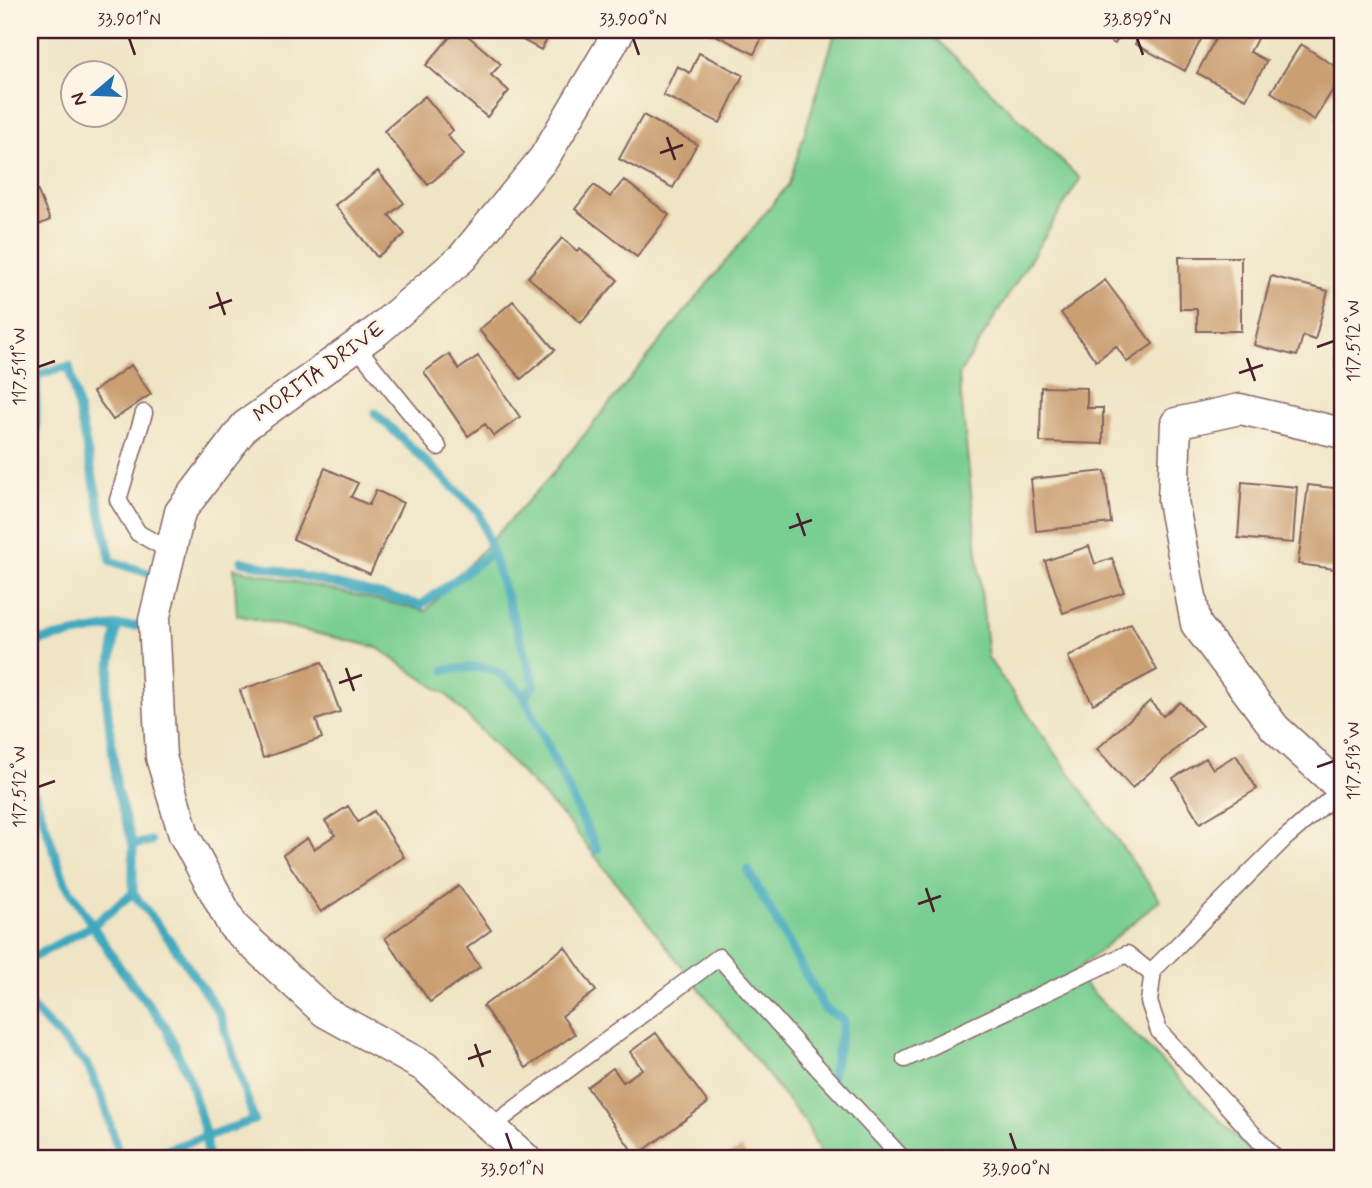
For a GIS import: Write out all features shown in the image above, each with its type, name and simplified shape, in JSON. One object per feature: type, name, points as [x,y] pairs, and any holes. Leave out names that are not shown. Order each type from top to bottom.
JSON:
[{"type":"street","name":"MORITA DRIVE","points":[[525,1158],[425,1068],[325,1012],[233,926],[184,835],[161,757],[154,620],[180,512],[245,426],[378,330],[461,258],[544,158],[620,30]]},
{"type":"street","points":[[1342,433],[1240,409],[1176,423],[1174,501],[1196,624],[1275,728],[1342,789]]},
{"type":"lane","points":[[356,346],[438,447]]},
{"type":"lane","points":[[144,413],[118,500],[138,533],[170,551]]},
{"type":"lane","points":[[1275,1158],[1159,1031],[1149,1002],[1152,974],[1284,839],[1342,789]]},
{"type":"lane","points":[[905,1059],[1127,954],[1152,974]]},
{"type":"lane","points":[[492,1126],[719,957],[902,1158]]},
{"type":"green space","points":[[836,30],[928,30],[1080,179],[959,375],[988,658],[1160,900],[1073,973],[1258,1158],[822,1158],[807,1125],[569,823],[449,697],[376,647],[237,615],[234,568],[426,611],[549,478],[789,184]]},
{"type":"building","points":[[456,30],[461,30],[501,64],[491,75],[509,91],[487,117],[426,65]]},
{"type":"building","points":[[504,30],[552,30],[541,50]]},
{"type":"building","points":[[705,30],[766,30],[754,54]]},
{"type":"building","points":[[1090,30],[1123,30],[1115,44]]},
{"type":"building","points":[[1142,30],[1206,30],[1185,71],[1135,44]]},
{"type":"building","points":[[1220,30],[1261,31],[1250,52],[1267,61],[1246,99],[1197,73]]},
{"type":"building","points":[[1301,44],[1342,71],[1314,120],[1271,92]]},
{"type":"building","points":[[699,53],[743,75],[720,123],[663,95],[677,66],[690,73]]},
{"type":"building","points":[[425,96],[453,130],[447,135],[464,155],[428,185],[384,131]]},
{"type":"building","points":[[1342,103],[1342,125],[1336,123]]},
{"type":"building","points":[[643,115],[697,144],[673,188],[619,159]]},
{"type":"building","points":[[378,171],[404,203],[389,215],[405,234],[377,257],[335,205]]},
{"type":"building","points":[[30,173],[50,220],[30,229]]},
{"type":"building","points":[[624,180],[669,215],[637,257],[575,209],[594,185],[610,197]]},
{"type":"building","points":[[562,238],[577,251],[580,248],[618,280],[581,323],[528,277]]},
{"type":"building","points":[[1179,257],[1241,257],[1241,331],[1197,331],[1197,309],[1180,309]]},
{"type":"building","points":[[1271,276],[1328,291],[1315,340],[1303,336],[1297,356],[1254,345]]},
{"type":"building","points":[[1105,280],[1153,344],[1127,362],[1116,346],[1096,361],[1061,313]]},
{"type":"building","points":[[513,301],[555,350],[521,379],[479,330]]},
{"type":"building","points":[[1342,316],[1342,369],[1335,368]]},
{"type":"building","points":[[449,354],[459,369],[478,356],[520,417],[494,436],[485,424],[468,436],[424,372]]},
{"type":"building","points":[[131,365],[151,394],[113,420],[93,392]]},
{"type":"building","points":[[1041,387],[1087,388],[1087,408],[1103,408],[1103,444],[1040,442]]},
{"type":"building","points":[[325,468],[358,483],[351,497],[369,505],[376,490],[403,503],[370,574],[293,539]]},
{"type":"building","points":[[1105,471],[1111,523],[1036,531],[1031,479]]},
{"type":"building","points":[[1242,482],[1297,487],[1293,543],[1238,538]]},
{"type":"building","points":[[1308,485],[1342,489],[1342,570],[1298,564]]},
{"type":"building","points":[[1089,546],[1095,564],[1112,558],[1124,592],[1063,613],[1045,561]]},
{"type":"building","points":[[1131,623],[1157,670],[1093,704],[1068,657]]},
{"type":"building","points":[[322,662],[340,712],[316,720],[322,738],[263,758],[240,690]]},
{"type":"building","points":[[1150,701],[1163,716],[1180,702],[1202,726],[1132,788],[1097,749]]},
{"type":"building","points":[[1236,755],[1257,789],[1200,823],[1173,778],[1206,758],[1213,769]]},
{"type":"building","points":[[348,806],[358,822],[374,811],[404,857],[321,912],[283,855],[307,838],[314,849],[335,835],[325,821]]},
{"type":"building","points":[[459,886],[491,930],[467,948],[480,967],[430,1002],[385,938]]},
{"type":"building","points":[[565,947],[596,991],[562,1016],[575,1034],[526,1068],[483,1006]]},
{"type":"building","points":[[656,1033],[708,1103],[636,1156],[587,1087],[613,1068],[623,1082],[642,1069],[630,1052]]},
{"type":"building","points":[[742,1148],[747,1158],[721,1158]]},
{"type":"waterway","points":[[30,687],[37,375],[69,366],[111,561],[148,573]]},
{"type":"waterway","points":[[375,413],[479,512],[535,685],[524,696],[597,850]]},
{"type":"waterway","points":[[241,561],[421,605],[493,552]]},
{"type":"waterway","points":[[117,626],[106,695],[117,790],[133,845]]},
{"type":"waterway","points":[[31,642],[117,626],[137,626]]},
{"type":"waterway","points":[[445,670],[489,669],[505,677],[524,696]]},
{"type":"waterway","points":[[30,781],[65,883],[120,968],[166,1027],[190,1080],[206,1136],[207,1158]]},
{"type":"waterway","points":[[142,1158],[254,1120],[220,1014],[169,939],[133,893],[133,845],[151,841]]},
{"type":"waterway","points":[[748,870],[825,1009],[844,1020],[832,1076]]},
{"type":"waterway","points":[[30,959],[93,925],[133,893]]},
{"type":"waterway","points":[[30,1006],[88,1066],[102,1098],[120,1158]]}]
